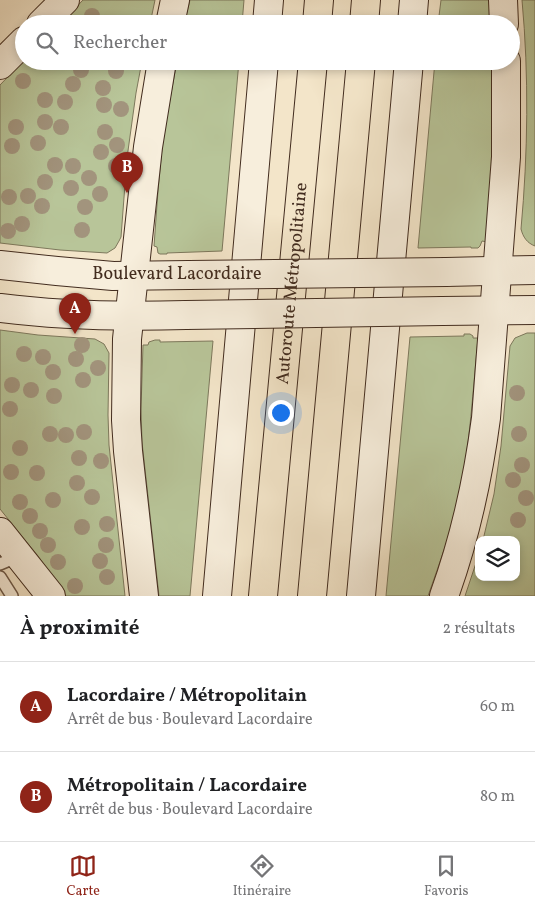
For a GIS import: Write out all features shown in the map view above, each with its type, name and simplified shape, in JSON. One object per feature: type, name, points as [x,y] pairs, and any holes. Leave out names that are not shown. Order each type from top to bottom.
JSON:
[{"type":"highway","points":[[317,15],[319,0]]},
{"type":"highway","points":[[365,15],[366,0]]},
{"type":"highway","name":"Autoroute Métropolitaine","points":[[263,596],[312,70]]},
{"type":"highway","points":[[312,596],[360,70]]},
{"type":"main road","points":[[50,15],[65,0]]},
{"type":"main road","points":[[172,15],[175,0]]},
{"type":"main road","points":[[268,15],[269,0]]},
{"type":"main road","points":[[413,15],[414,0]]},
{"type":"main road","points":[[503,0],[504,15]]},
{"type":"main road","points":[[0,65],[15,50]]},
{"type":"main road","points":[[144,596],[126,428],[127,339],[148,147],[161,70]]},
{"type":"main road","points":[[217,596],[263,70]]},
{"type":"main road","points":[[361,596],[408,70]]},
{"type":"main road","points":[[444,596],[456,563],[468,519],[482,454],[489,389],[506,157],[506,70]]},
{"type":"main road","name":"Boulevard Lacordaire","points":[[0,265],[133,276],[535,270]]},
{"type":"main road","points":[[0,308],[70,314],[130,316],[535,310]]},
{"type":"main road","points":[[0,532],[10,560],[51,596]]},
{"type":"lane","points":[[0,577],[12,596]]},
{"type":"green space","points":[[83,0],[155,0],[152,15],[69,15]]},
{"type":"green space","points":[[190,0],[244,0],[243,15],[186,15]]},
{"type":"green space","points":[[441,0],[489,0],[490,15],[439,15]]},
{"type":"green space","points":[[522,0],[535,0],[535,246],[526,239],[521,229],[527,115],[526,57]]},
{"type":"green space","points":[[15,69],[140,70],[127,158],[121,237],[115,248],[107,253],[0,243],[0,85]]},
{"type":"green space","points":[[175,70],[238,70],[222,251],[160,254],[157,247],[154,246],[163,137]]},
{"type":"green space","points":[[434,70],[492,70],[494,110],[487,242],[482,241],[478,248],[418,248]]},
{"type":"green space","points":[[0,330],[95,339],[104,344],[109,353],[109,445],[125,596],[66,596],[38,556],[0,509]]},
{"type":"green space","points":[[527,333],[535,333],[535,596],[465,596],[475,566],[475,581],[520,581],[520,536],[484,536],[494,494],[501,446],[510,346],[515,338]]},
{"type":"green space","points":[[464,334],[470,334],[473,338],[478,338],[466,455],[460,494],[450,533],[428,596],[386,596],[410,337],[464,336]]},
{"type":"green space","points":[[160,340],[160,342],[213,341],[190,596],[159,596],[142,442],[141,409],[143,345],[148,345],[149,342]]},
{"type":"place","name":"Métropolitain / Lacordaire","points":[[127,193]]},
{"type":"place","name":"Lacordaire / Métropolitain","points":[[75,334]]}]
